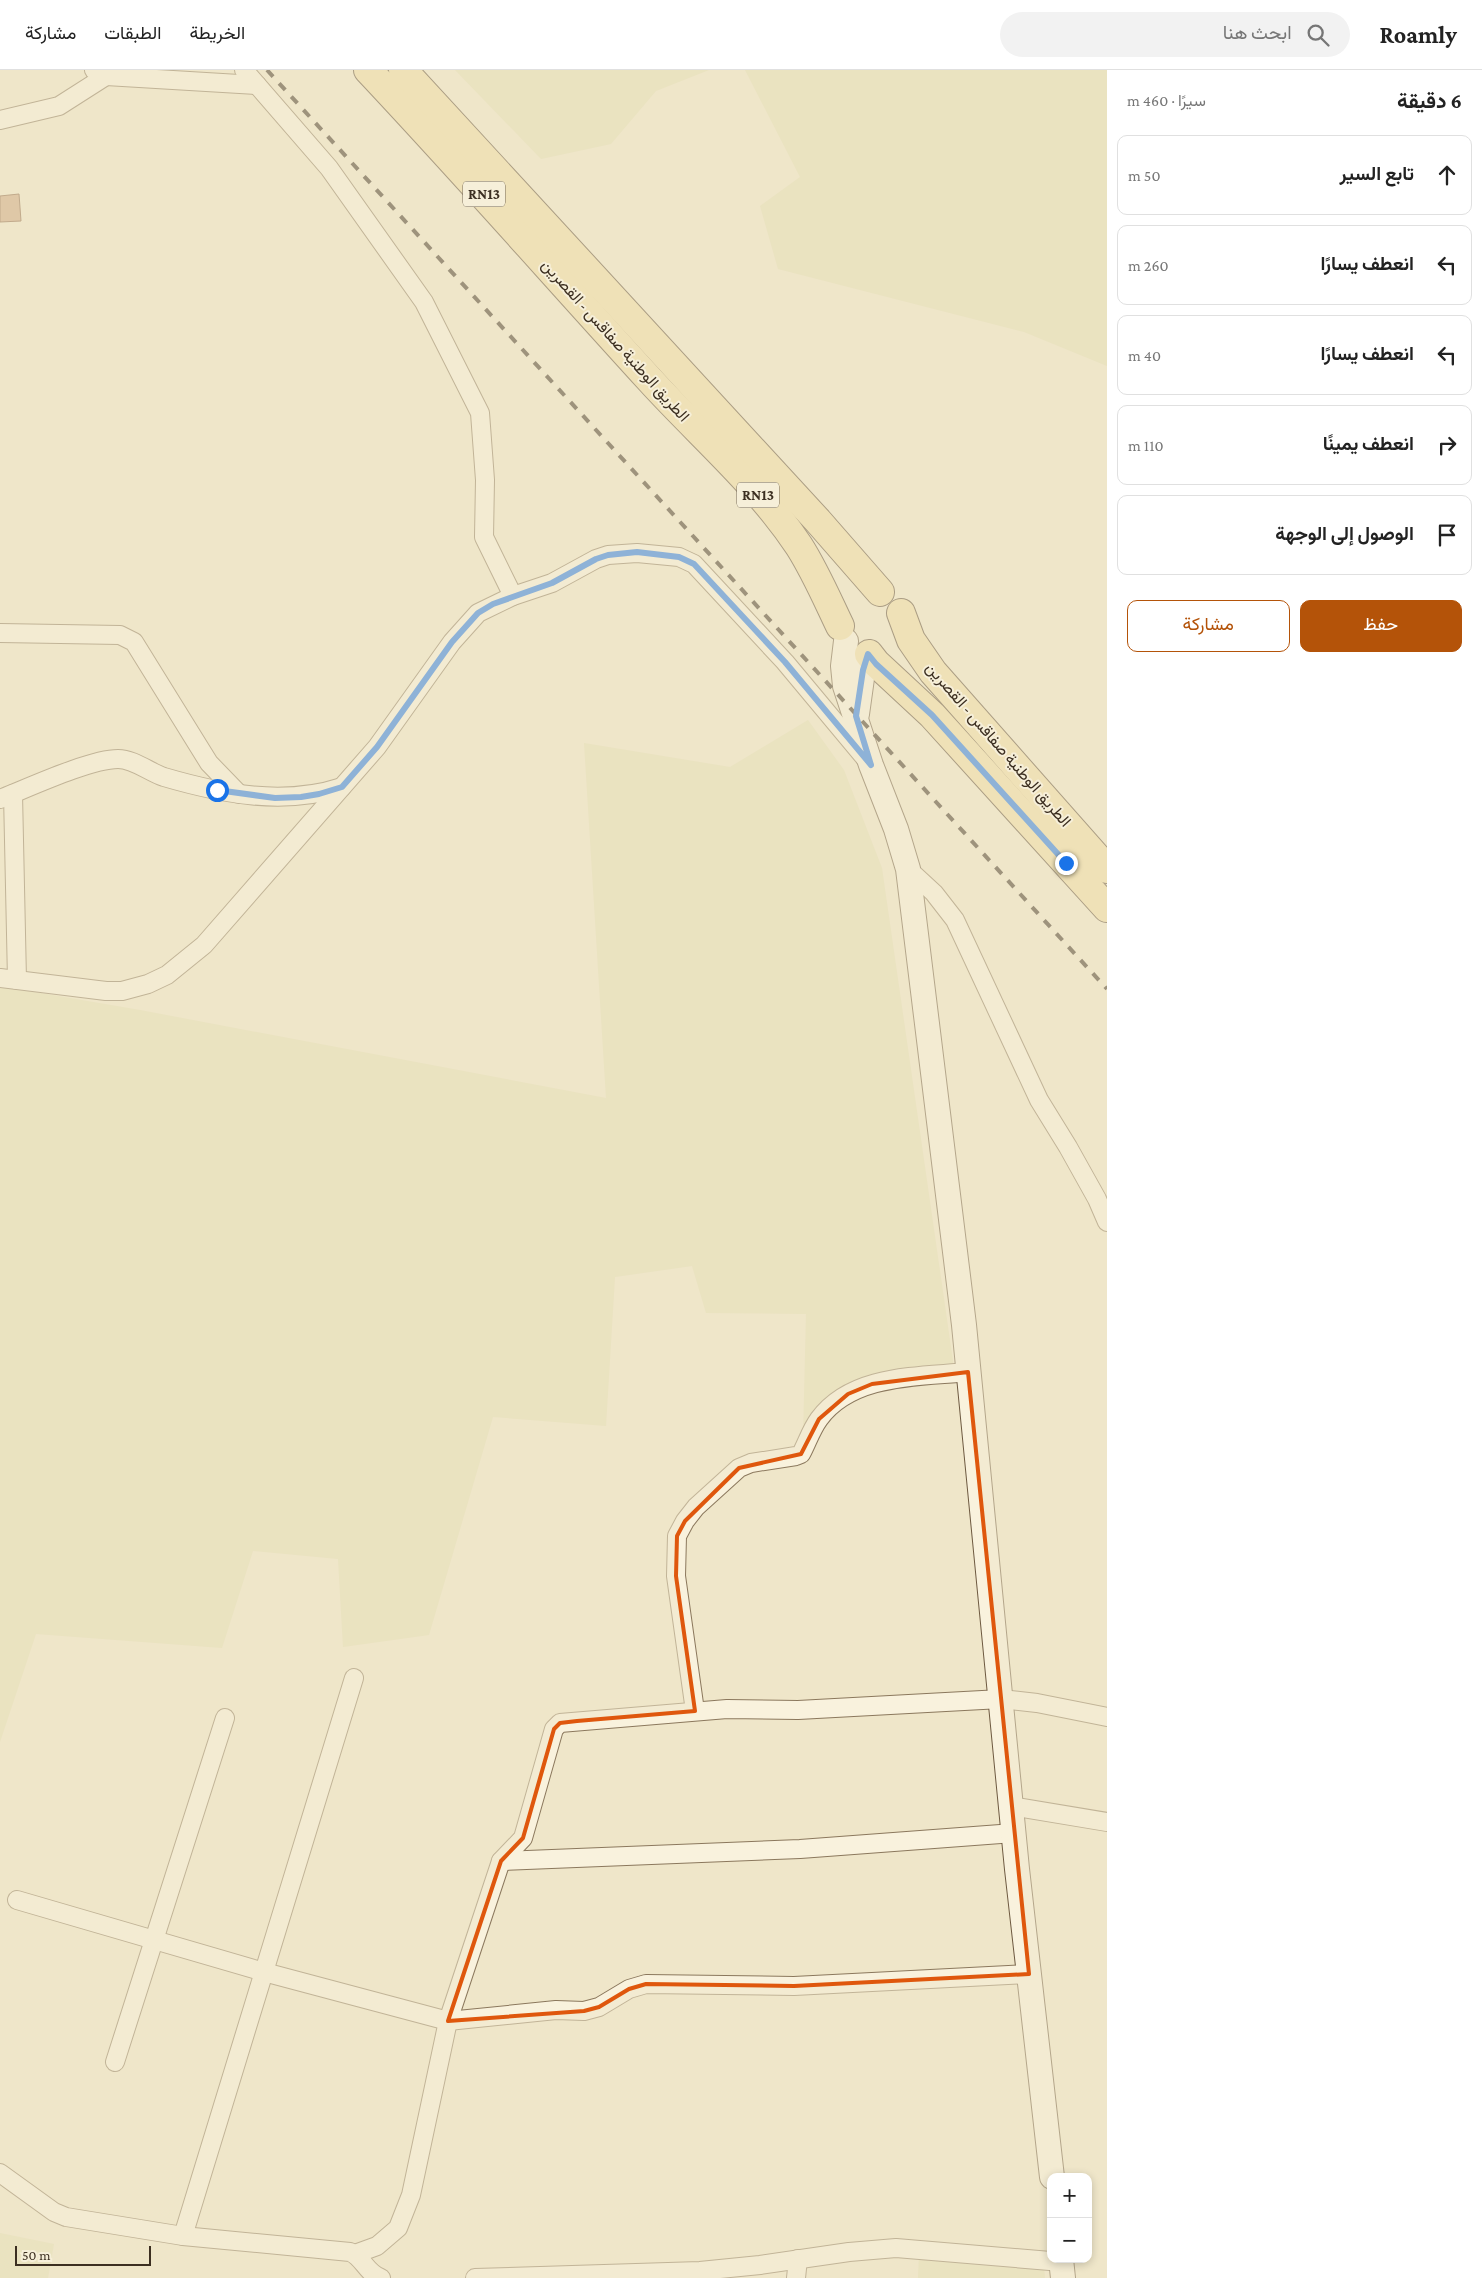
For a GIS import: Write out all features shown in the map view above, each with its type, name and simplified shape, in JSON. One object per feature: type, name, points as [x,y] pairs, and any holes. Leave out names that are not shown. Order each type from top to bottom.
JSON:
[{"type":"main road","name":"الطريق الوطنية صفاقس - القصرين","points":[[368,70],[498,191]]},
{"type":"main road","name":"الطريق الوطنية صفاقس - القصرين","points":[[403,70],[498,191],[607,312],[651,382],[742,474],[798,544],[852,640],[932,715],[1107,908]]},
{"type":"main road","name":"الطريق الوطنية صفاقس - القصرين","points":[[607,312],[672,363],[818,521],[880,592]]},
{"type":"main road","points":[[880,592],[870,591],[851,598],[841,616],[863,670],[856,716],[871,765],[896,829],[908,869],[968,1372],[1011,1806],[1052,2173]]},
{"type":"main road","name":"RN13","points":[[880,592],[896,604],[901,613]]},
{"type":"main road","name":"الطريق الوطنية صفاقس - القصرين","points":[[901,613],[911,640],[933,672],[1107,869]]},
{"type":"main road","points":[[852,640],[879,653],[888,649],[896,642],[901,633],[903,623],[901,613]]},
{"type":"main road","points":[[1066,863],[1083,842]]},
{"type":"street","points":[[244,70],[329,168],[424,302],[480,413],[485,480],[484,538],[513,596]]},
{"type":"street","points":[[0,120],[58,106],[100,73],[257,85]]},
{"type":"street","points":[[342,787],[301,797],[275,798],[239,794],[181,782],[158,775],[120,759],[80,769],[6,797],[8,979],[106,991],[122,991],[148,984],[167,975],[204,945],[377,747],[464,626],[478,613],[513,596],[552,583],[596,559],[615,554],[637,552],[679,557],[694,564],[785,662],[871,765]]},
{"type":"street","points":[[0,633],[120,635],[134,642],[208,763],[239,794]]},
{"type":"street","points":[[908,869],[940,900],[955,920],[976,970],[1039,1100],[1068,1146],[1097,1199],[1107,1222]]},
{"type":"street","points":[[695,1711],[676,1576],[677,1536],[684,1521],[696,1507],[740,1468],[751,1463],[801,1454],[819,1419],[848,1394],[872,1384],[893,1380],[968,1372]]},
{"type":"street","points":[[183,2236],[354,1678]]},
{"type":"street","points":[[0,2173],[54,2212],[66,2217],[183,2236],[322,2249],[355,2254],[377,2246],[398,2228],[411,2195],[448,2021],[501,1861],[523,1838],[554,1729],[560,1723],[695,1711],[798,1710],[1000,1699],[1037,1703],[1107,1716]]},
{"type":"street","points":[[116,2062],[225,1718]]},
{"type":"street","points":[[1011,1806],[1107,1822]]},
{"type":"street","points":[[501,1861],[800,1850],[1014,1833]]},
{"type":"street","points":[[17,1900],[264,1972],[448,2021],[556,2010],[584,2011],[599,2008],[636,1986],[646,1984],[794,1986],[1029,1974]]},
{"type":"street","points":[[475,2278],[700,2271],[849,2252],[896,2248],[1062,2266]]},
{"type":"street","points":[[355,2254],[366,2269],[373,2275],[381,2278]]},
{"type":"street","points":[[796,2278],[798,2260]]},
{"type":"highlighted area","points":[[968,1372],[1029,1974],[794,1986],[646,1984],[629,1989],[599,2007],[584,2011],[448,2021],[501,1861],[523,1838],[554,1729],[560,1723],[695,1711],[676,1576],[677,1536],[685,1521],[739,1468],[801,1454],[819,1419],[848,1394],[872,1384]]},
{"type":"shaded area","points":[[455,70],[709,70],[656,91],[611,144],[541,159]]},
{"type":"shaded area","points":[[745,70],[1107,70],[1107,366],[1024,332],[778,269],[760,206],[800,177]]},
{"type":"shaded area","points":[[808,720],[844,770],[882,868],[956,1382],[859,1390],[803,1438],[806,1314],[706,1313],[692,1266],[615,1277],[606,1426],[493,1417],[429,1635],[343,1647],[338,1559],[253,1551],[222,1648],[36,1634],[0,1742],[0,986],[140,1010],[606,1098],[584,743],[730,767]]},
{"type":"shaded area","points":[[0,2233],[54,2244],[48,2278],[0,2278]]},
{"type":"shaded area","points":[[919,2254],[1044,2267],[1045,2278],[918,2278]]},
{"type":"building","points":[[19,194],[21,221],[0,222],[0,196]]},
{"type":"railway","points":[[267,70],[1107,989]]},
{"type":"route","points":[[217,790],[275,798],[301,797],[342,787],[377,747],[464,626],[478,613],[493,604],[552,583],[596,559],[608,555],[637,552],[679,557],[694,564],[785,662],[871,765],[856,716],[863,670],[868,654],[876,664],[932,715],[1066,863]]}]
